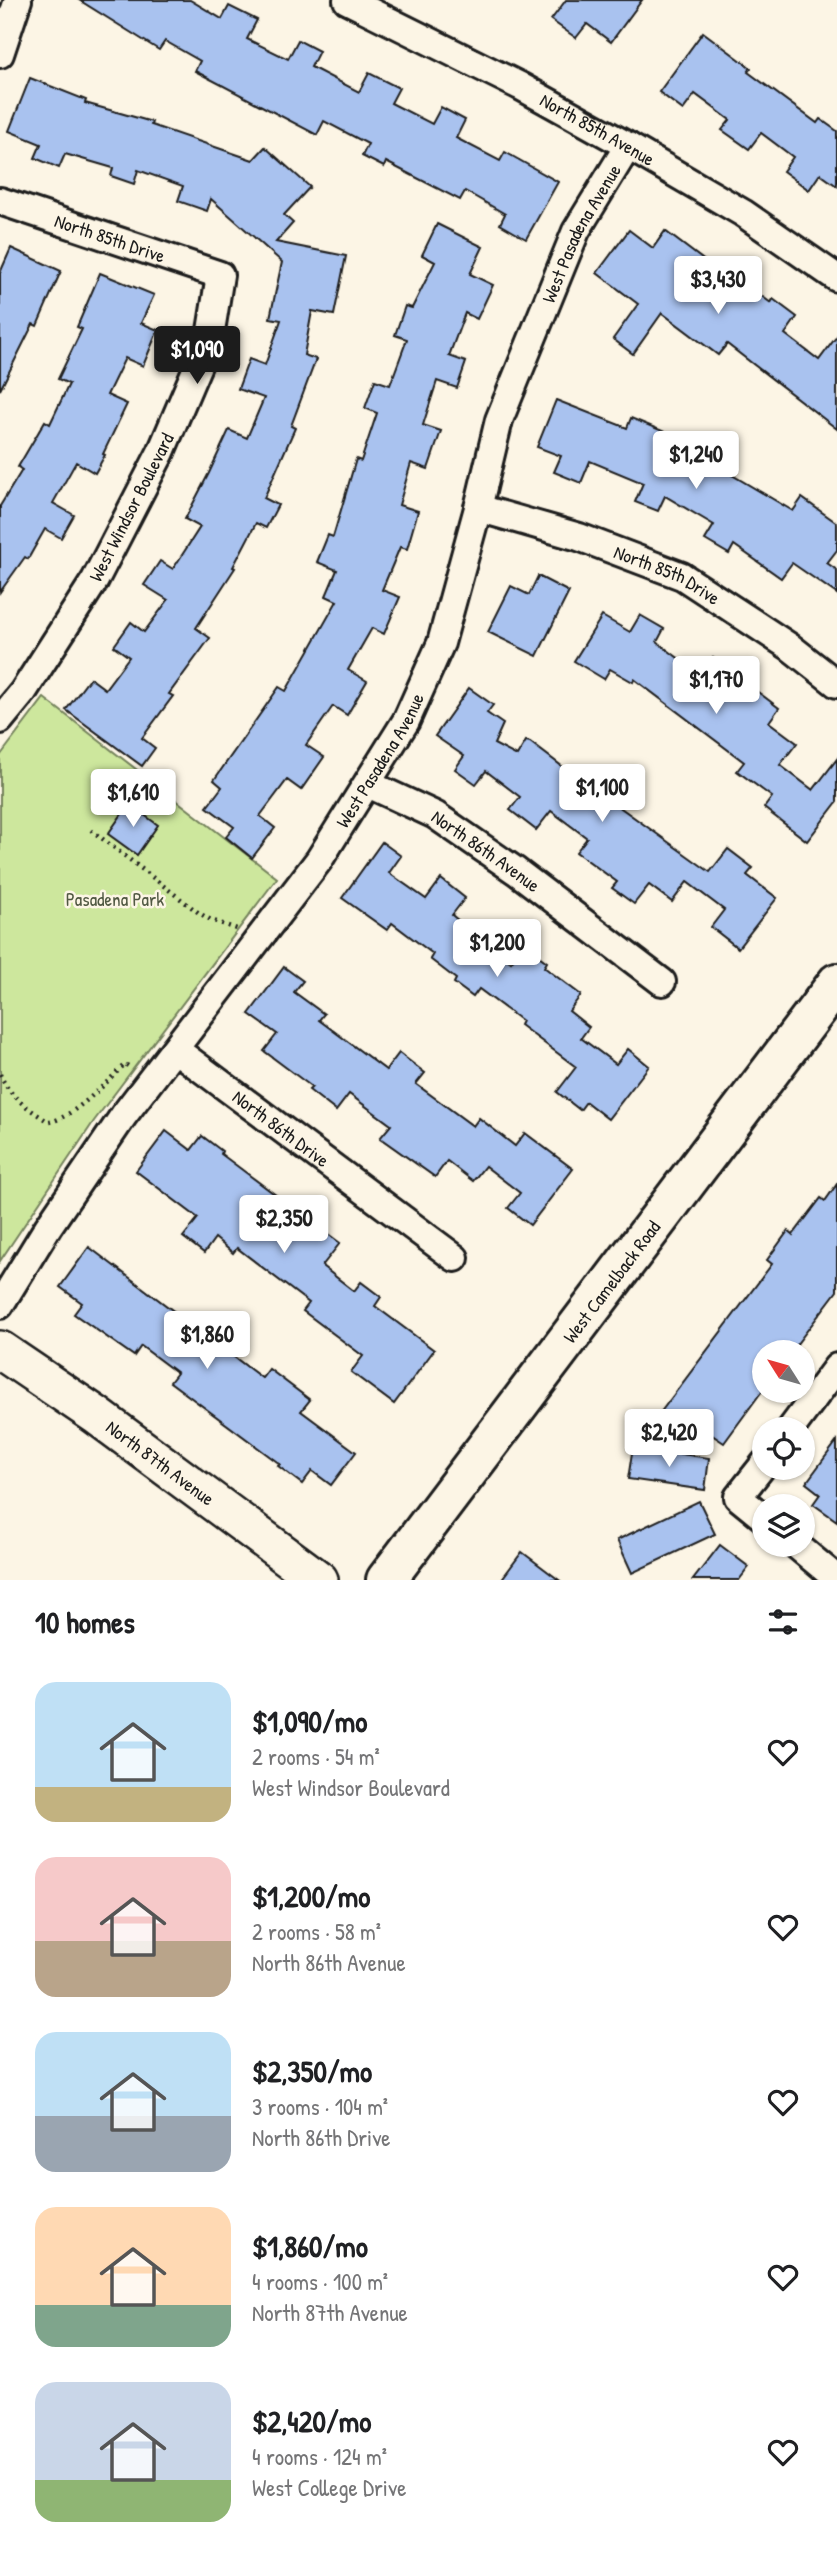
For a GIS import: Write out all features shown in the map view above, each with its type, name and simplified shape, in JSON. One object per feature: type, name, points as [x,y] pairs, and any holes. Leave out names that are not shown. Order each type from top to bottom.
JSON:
[{"type":"main road","name":"West Camelback Road","points":[[386,1580],[836,985]]},
{"type":"street","points":[[0,54],[18,0]]},
{"type":"street","name":"North 85th Avenue","points":[[346,0],[520,86],[628,146],[743,213],[837,278]]},
{"type":"street","name":"West Pasadena Avenue","points":[[0,1305],[77,1184],[150,1082],[319,860],[407,720],[441,643],[499,420],[571,244],[628,146]]},
{"type":"street","name":"North 85th Drive","points":[[0,201],[220,275]]},
{"type":"street","name":"West Windsor Boulevard","points":[[0,720],[23,692],[95,580],[162,452],[210,337],[220,275]]},
{"type":"street","name":"North 85th Drive","points":[[478,508],[579,537],[682,576],[790,647],[837,684]]},
{"type":"street","name":"North 86th Avenue","points":[[368,784],[435,815],[516,871],[662,982]]},
{"type":"street","name":"North 86th Drive","points":[[176,1050],[455,1258]]},
{"type":"street","name":"North 87th Avenue","points":[[0,1350],[96,1415],[319,1580]]},
{"type":"street","points":[[800,1417],[837,1367]]},
{"type":"street","points":[[752,1479],[738,1497],[752,1508]]},
{"type":"street","points":[[810,1557],[837,1579]]},
{"type":"path","points":[[91,830],[199,913],[235,928],[256,943]]},
{"type":"path","points":[[0,1074],[14,1097],[50,1122],[68,1114],[108,1082],[125,1064],[150,1082]]},
{"type":"green space","name":"Pasadena Park","points":[[44,698],[277,878],[94,1121],[0,1261],[0,756]]},
{"type":"building","points":[[79,0],[190,0],[222,19],[229,6],[257,20],[247,39],[288,59],[298,40],[319,51],[311,67],[359,92],[369,73],[399,88],[391,103],[432,124],[441,107],[465,120],[456,138],[500,161],[505,152],[558,182],[526,239],[500,224],[505,214],[465,191],[460,200],[386,162],[384,167],[362,156],[368,144],[324,121],[317,135],[195,71],[200,61],[165,41],[159,50]]},
{"type":"building","points":[[566,0],[642,0],[611,42],[587,24],[576,38],[551,20]]},
{"type":"building","points":[[703,32],[751,68],[748,72],[817,123],[820,119],[837,131],[837,186],[820,174],[809,190],[783,171],[793,157],[761,133],[749,149],[722,130],[730,120],[695,94],[683,110],[659,92]]},
{"type":"building","points":[[30,78],[86,100],[85,103],[152,122],[151,125],[253,160],[265,147],[310,187],[284,215],[293,223],[276,242],[346,256],[334,315],[312,311],[304,355],[316,359],[291,426],[295,428],[264,498],[278,505],[266,528],[256,523],[233,567],[235,568],[196,628],[210,638],[169,694],[173,696],[142,738],[155,748],[142,766],[66,710],[90,678],[105,689],[129,657],[114,646],[131,622],[144,632],[168,600],[144,585],[160,561],[173,569],[200,527],[185,519],[229,430],[247,438],[264,398],[238,389],[249,359],[265,365],[281,320],[270,318],[282,262],[211,199],[207,211],[178,201],[183,186],[138,170],[134,184],[111,176],[113,168],[65,154],[59,168],[35,158],[41,144],[9,131]]},
{"type":"building","points":[[437,224],[483,247],[470,274],[493,285],[477,319],[465,313],[449,356],[466,362],[457,388],[437,381],[423,425],[441,431],[428,469],[411,463],[399,505],[418,511],[407,549],[400,547],[382,590],[400,597],[384,634],[372,628],[348,670],[367,681],[347,715],[333,706],[306,745],[324,757],[301,790],[287,780],[260,816],[275,828],[252,858],[226,837],[234,827],[207,807],[222,787],[214,780],[279,687],[286,691],[337,601],[326,596],[337,570],[317,562],[328,535],[333,537],[356,459],[361,461],[377,413],[365,408],[375,380],[390,385],[407,339],[395,335],[405,306],[412,308],[435,262],[422,255]]},
{"type":"building","points":[[629,230],[653,248],[665,231],[714,268],[717,263],[771,303],[773,299],[797,317],[785,334],[819,360],[837,336],[837,429],[727,344],[718,355],[662,313],[633,354],[613,339],[638,304],[597,273]]},
{"type":"building","points":[[11,248],[61,271],[37,326],[33,324],[0,390],[0,273]]},
{"type":"building","points":[[100,273],[154,295],[141,323],[158,330],[143,366],[125,358],[107,395],[127,404],[95,473],[76,462],[53,503],[74,515],[61,538],[45,529],[28,559],[25,557],[0,592],[0,506],[22,470],[18,467],[45,421],[50,424],[69,384],[58,379],[82,329],[77,327]]},
{"type":"building","points":[[556,400],[627,428],[631,418],[687,441],[685,447],[793,511],[802,498],[837,523],[837,550],[827,563],[837,570],[837,594],[792,563],[781,578],[734,545],[729,554],[705,540],[714,525],[665,496],[658,511],[635,502],[643,483],[590,461],[581,483],[554,472],[561,456],[537,447]]},
{"type":"building","points":[[538,576],[569,592],[537,656],[488,632],[511,586],[529,595]]},
{"type":"building","points":[[640,615],[664,629],[657,642],[701,675],[713,658],[779,708],[769,722],[797,743],[780,765],[813,790],[837,759],[837,802],[807,841],[764,808],[772,797],[737,771],[744,762],[634,679],[633,682],[610,669],[604,679],[574,661],[602,616],[630,632]]},
{"type":"building","points":[[469,688],[493,705],[487,713],[503,724],[494,744],[517,756],[526,741],[530,742],[592,789],[599,780],[620,795],[614,803],[710,872],[728,849],[753,868],[747,875],[777,898],[738,948],[711,927],[724,910],[687,882],[672,902],[649,885],[634,904],[612,888],[617,882],[576,852],[587,838],[551,811],[536,830],[510,810],[520,797],[486,771],[476,784],[455,769],[464,756],[435,736]]},
{"type":"building","points":[[129,804],[158,825],[137,855],[108,834]]},
{"type":"building","points":[[382,842],[401,856],[389,873],[426,899],[441,879],[465,898],[452,915],[474,934],[511,962],[524,945],[547,962],[544,967],[581,995],[569,1011],[589,1027],[581,1038],[616,1064],[628,1049],[649,1066],[608,1119],[586,1102],[580,1110],[557,1092],[576,1067],[520,1025],[522,1021],[479,989],[473,997],[454,983],[456,979],[430,959],[433,954],[392,923],[387,930],[342,898]]},
{"type":"building","points":[[284,967],[303,981],[294,992],[324,1014],[319,1020],[386,1070],[399,1053],[425,1073],[416,1084],[473,1126],[479,1118],[515,1146],[525,1133],[573,1169],[530,1225],[508,1208],[520,1193],[485,1166],[473,1181],[447,1161],[435,1177],[380,1138],[391,1125],[349,1094],[336,1111],[309,1090],[312,1087],[264,1051],[277,1034],[249,1014]]},
{"type":"building","points":[[166,1131],[191,1150],[202,1136],[222,1151],[221,1154],[340,1243],[322,1266],[354,1291],[361,1282],[381,1297],[375,1306],[434,1350],[394,1404],[351,1372],[363,1356],[303,1311],[309,1303],[237,1248],[233,1253],[215,1238],[204,1253],[183,1237],[198,1218],[136,1171]]},
{"type":"building","points":[[837,1184],[837,1291],[800,1340],[752,1340],[753,1404],[724,1443],[712,1435],[710,1450],[660,1413],[772,1264],[767,1260],[788,1231],[793,1235],[821,1198],[825,1201]]},
{"type":"building","points":[[89,1247],[262,1378],[269,1369],[310,1400],[301,1411],[356,1452],[331,1485],[312,1471],[302,1484],[278,1466],[280,1464],[170,1382],[177,1373],[141,1346],[134,1356],[74,1314],[82,1303],[60,1287]]},
{"type":"building","points":[[837,1441],[837,1521],[815,1505],[820,1494],[806,1483],[808,1480],[815,1480],[815,1471]]},
{"type":"building","points":[[633,1447],[709,1458],[705,1490],[628,1479]]},
{"type":"building","points":[[699,1501],[715,1534],[632,1573],[617,1540]]},
{"type":"building","points":[[720,1545],[749,1567],[739,1580],[693,1580]]},
{"type":"building","points":[[522,1552],[559,1580],[501,1580]]}]
